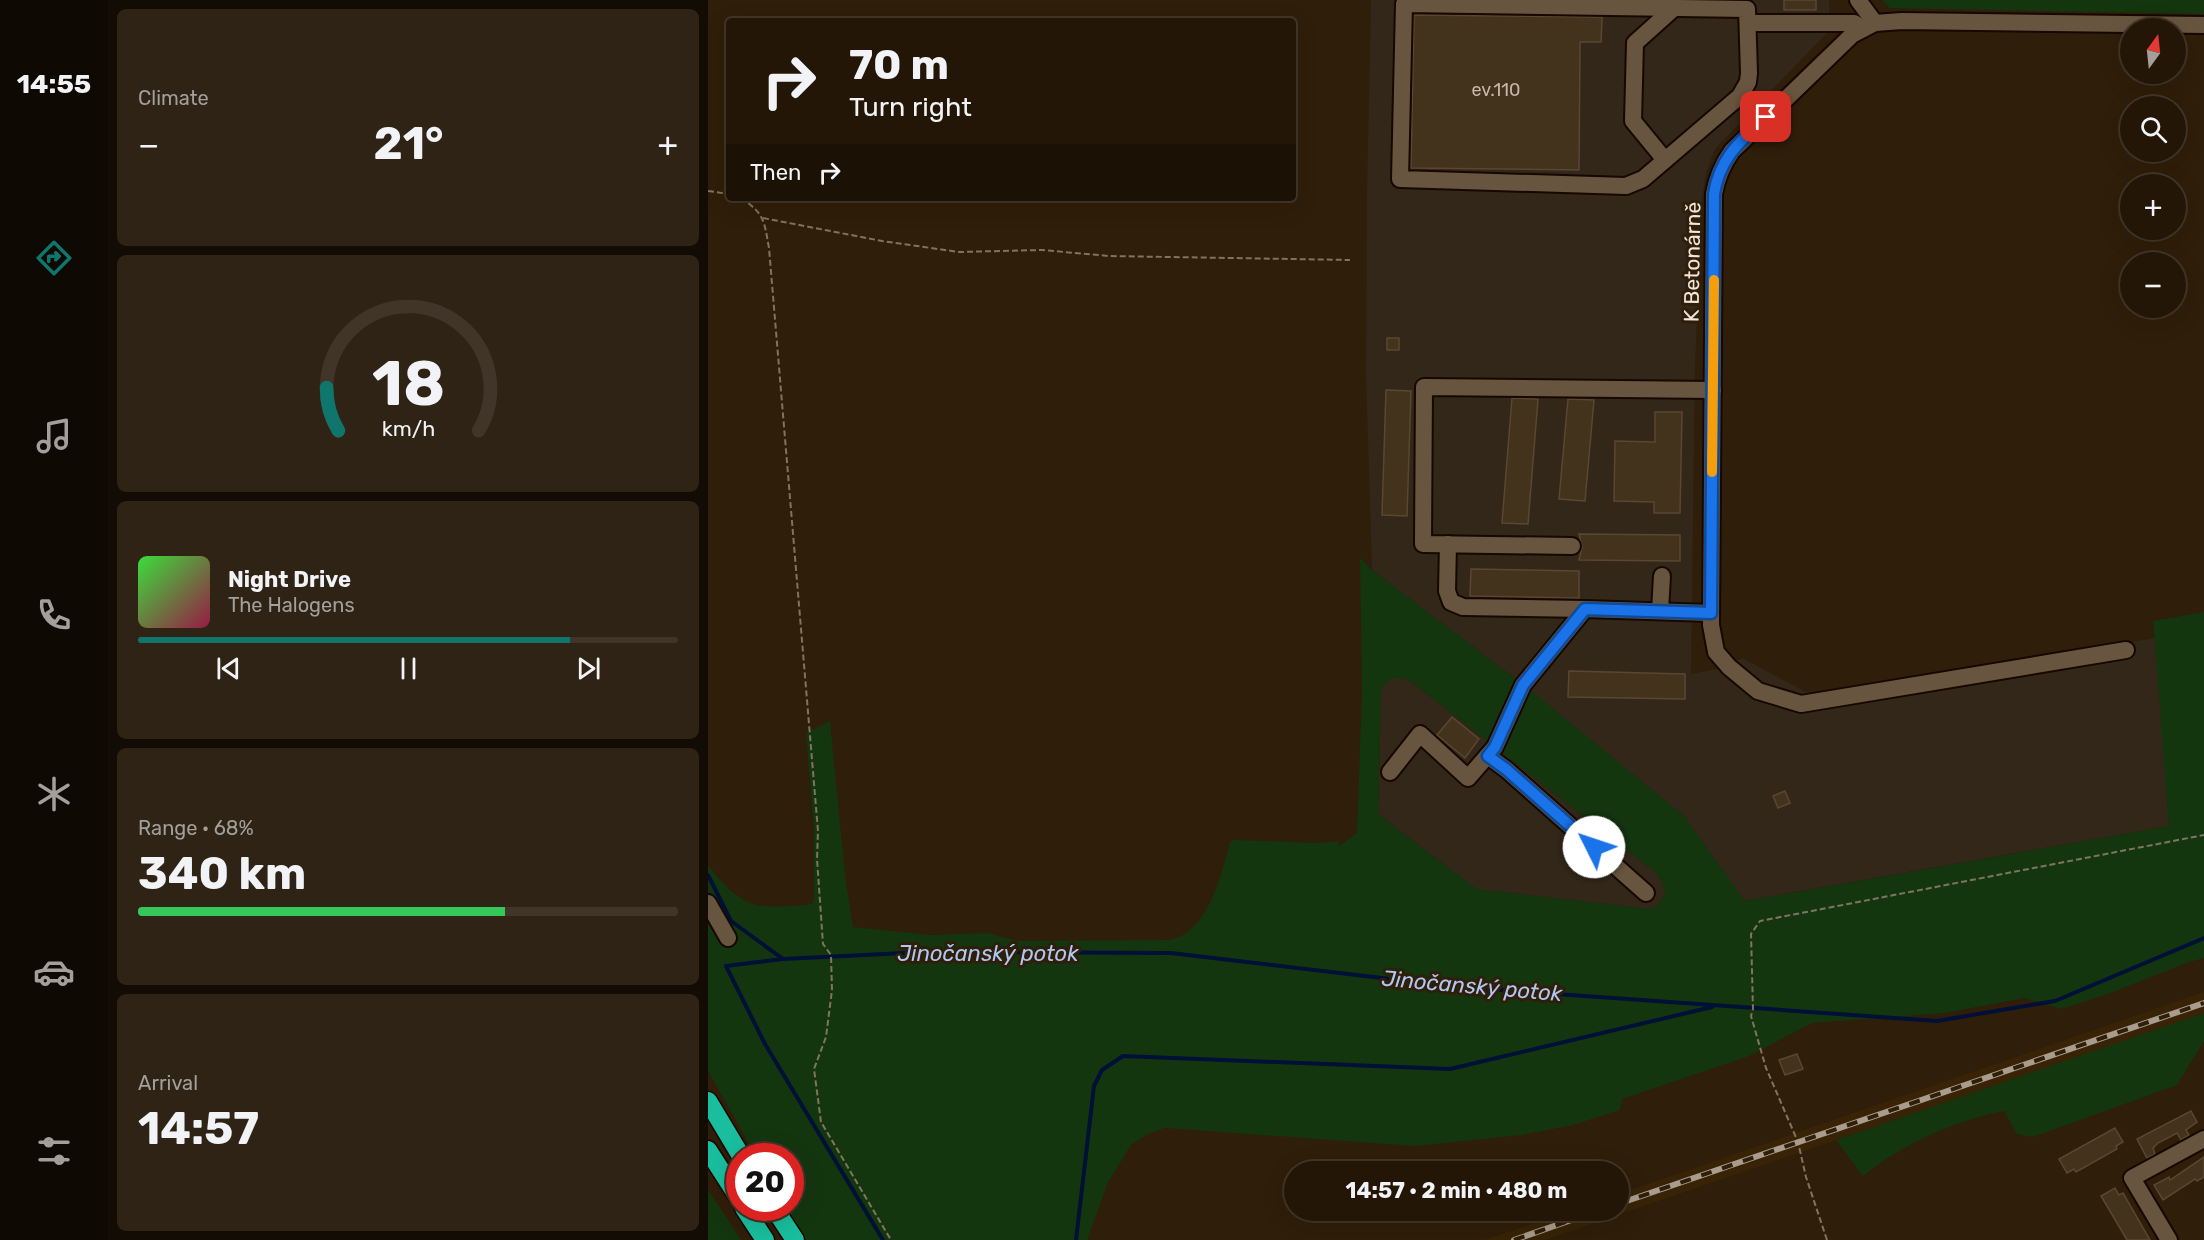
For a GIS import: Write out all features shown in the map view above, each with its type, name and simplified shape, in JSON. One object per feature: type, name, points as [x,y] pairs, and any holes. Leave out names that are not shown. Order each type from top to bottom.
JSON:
[{"type":"highway","points":[[708,1101],[733,1143]]},
{"type":"highway","points":[[708,1150],[726,1178]]},
{"type":"highway","points":[[753,1221],[765,1240]]},
{"type":"highway","points":[[783,1221],[795,1240]]},
{"type":"street","points":[[1858,0],[1869,26]]},
{"type":"street","points":[[1404,4],[1674,8],[1747,9],[1749,73],[1744,90],[1643,178],[1626,186],[1400,179],[1404,4]]},
{"type":"street","points":[[1665,160],[1632,121],[1635,43],[1674,8]]},
{"type":"street","points":[[1748,23],[1854,23],[1869,26],[1902,21],[2204,25]]},
{"type":"street","name":"K Betonárně","points":[[1869,26],[1851,35],[1732,150],[1717,178],[1714,194],[1711,613],[1716,652],[1758,691],[1801,704],[2126,650]]},
{"type":"street","points":[[1572,546],[1423,544],[1425,387],[1713,390]]},
{"type":"street","points":[[1448,544],[1446,591],[1451,602],[1463,607],[1711,613]]},
{"type":"street","points":[[1660,611],[1662,576]]},
{"type":"street","points":[[1390,772],[1420,734],[1468,778],[1495,747],[1523,685],[1585,609]]},
{"type":"street","points":[[1488,756],[1507,770],[1646,893]]},
{"type":"street","points":[[708,903],[728,938]]},
{"type":"street","points":[[2169,1240],[2132,1178],[2204,1138]]},
{"type":"path","points":[[708,191],[726,194]]},
{"type":"path","points":[[746,201],[764,218],[770,259],[818,831],[819,906],[823,944],[831,955],[832,990],[826,1037],[813,1069],[821,1122],[891,1240]]},
{"type":"path","points":[[764,218],[882,241],[958,252],[1042,250],[1109,256],[1350,260]]},
{"type":"path","points":[[1827,1240],[1806,1177],[1793,1126],[1766,1068],[1751,1016],[1754,1009],[1751,934],[1760,921],[2204,835]]},
{"type":"shaded area","points":[[1371,0],[1829,0],[1829,31],[1715,149],[1706,173],[1702,199],[1695,367],[1691,674],[1729,667],[1742,658],[1808,693],[2156,638],[2169,826],[1744,901],[1684,816],[1517,680],[1372,570],[1366,375]]},
{"type":"shaded area","points":[[1397,677],[1409,680],[1655,872],[1662,881],[1665,892],[1658,906],[1649,909],[1476,889],[1378,814],[1381,693],[1383,685],[1389,679]]},
{"type":"shaded area","points":[[2204,992],[2204,1013],[1629,1211],[1629,1191]]},
{"type":"shaded area","points":[[1540,1221],[1600,1221],[1545,1240],[1484,1240]]},
{"type":"green space","points":[[1882,0],[2204,0],[2204,14],[1890,8]]},
{"type":"green space","points":[[1360,558],[1372,570],[1529,689],[1684,816],[1745,901],[2169,826],[2153,621],[2204,612],[2204,958],[2062,1009],[2024,998],[1945,1013],[1812,1023],[1749,1056],[1622,1099],[1620,1110],[1573,1125],[1522,1135],[1415,1146],[1165,1128],[1148,1134],[1131,1145],[1108,1182],[1087,1240],[805,1240],[791,1221],[804,1221],[804,1143],[749,1143],[708,1071],[708,864],[726,886],[750,903],[772,906],[812,904],[814,900],[814,828],[806,733],[830,721],[845,876],[853,927],[930,935],[987,933],[1018,941],[1177,938],[1188,931],[1206,910],[1223,868],[1230,842],[1234,840],[1320,843],[1338,841],[1339,846],[1357,833],[1362,692]],"holes":[[[1397,677],[1409,680],[1655,872],[1662,881],[1665,892],[1658,906],[1649,909],[1476,889],[1378,814],[1381,693],[1385,684]]]},
{"type":"green space","points":[[2204,1013],[2204,1041],[2177,1085],[2033,1137],[2017,1134],[2004,1111],[1985,1115],[1929,1135],[1878,1164],[1863,1176],[1836,1140]]},
{"type":"green space","points":[[708,1190],[726,1217],[726,1221],[728,1221],[741,1240],[708,1240]]},
{"type":"building","points":[[1784,0],[1816,0],[1816,10],[1784,10]]},
{"type":"building","points":[[1414,15],[1602,17],[1601,42],[1580,42],[1579,170],[1411,168]]},
{"type":"building","points":[[1387,338],[1399,338],[1399,350],[1387,350]]},
{"type":"building","points":[[1386,390],[1411,391],[1407,516],[1382,515]]},
{"type":"building","points":[[1512,398],[1538,399],[1528,524],[1502,523]]},
{"type":"building","points":[[1568,399],[1594,400],[1585,501],[1559,499]]},
{"type":"building","points":[[1655,412],[1682,412],[1680,513],[1654,513],[1654,502],[1614,501],[1615,441],[1655,442]]},
{"type":"building","points":[[1579,534],[1680,535],[1680,561],[1579,560],[1582,547]]},
{"type":"building","points":[[1471,569],[1579,571],[1579,598],[1470,596]]},
{"type":"building","points":[[1569,671],[1685,674],[1685,699],[1568,697]]},
{"type":"building","points":[[1452,717],[1479,739],[1465,758],[1437,735]]},
{"type":"building","points":[[1785,791],[1790,803],[1778,808],[1773,796]]},
{"type":"building","points":[[1797,1054],[1803,1069],[1785,1075],[1779,1060]]},
{"type":"building","points":[[2191,1111],[2197,1122],[2186,1130],[2189,1135],[2181,1140],[2177,1133],[2158,1143],[2153,1148],[2155,1154],[2147,1158],[2137,1139]]},
{"type":"building","points":[[2115,1128],[2123,1142],[2116,1146],[2117,1149],[2076,1172],[2074,1169],[2067,1173],[2059,1159]]},
{"type":"building","points":[[2204,1157],[2204,1177],[2197,1181],[2195,1179],[2163,1200],[2154,1185],[2169,1177],[2170,1180]]},
{"type":"building","points":[[2115,1188],[2119,1195],[2123,1193],[2150,1240],[2127,1240],[2101,1196]]},
{"type":"waterway","points":[[708,875],[731,921],[783,959]]},
{"type":"waterway","name":"Jinočanský potok","points":[[883,1240],[765,1044],[726,966],[783,959],[925,952],[1171,953],[1458,987],[1937,1021],[2055,1001],[2204,938]]},
{"type":"waterway","points":[[1076,1240],[1094,1086],[1102,1070],[1123,1056],[1450,1069],[1712,1007]]},
{"type":"railway","points":[[1629,1200],[2204,1003]]},
{"type":"railway","points":[[1514,1240],[1568,1221]]},
{"type":"slow traffic","points":[[1712,472],[1714,280]]},
{"type":"route","points":[[1594,847],[1488,756],[1495,747],[1523,685],[1585,609],[1711,613],[1714,194],[1722,165],[1732,150],[1766,117]]}]
